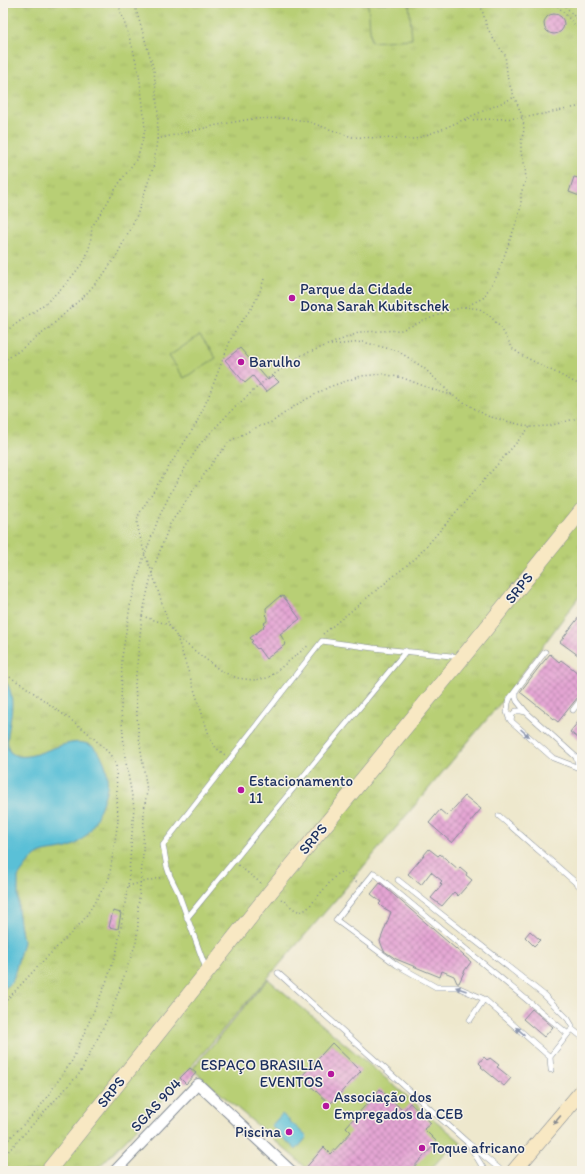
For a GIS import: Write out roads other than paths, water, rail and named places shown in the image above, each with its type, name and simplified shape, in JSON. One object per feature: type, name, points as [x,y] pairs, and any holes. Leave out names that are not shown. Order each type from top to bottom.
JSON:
[{"type":"main road","name":"SRPS","points":[[48,1171],[271,891],[464,657],[582,510]]},
{"type":"main road","points":[[514,1171],[582,1091]]},
{"type":"street","name":"SGAS 904","points":[[115,1171],[198,1084],[291,1171]]},
{"type":"lane","points":[[207,972],[178,892],[170,876],[163,845],[322,641],[464,657]]},
{"type":"lane","points":[[187,918],[406,651]]},
{"type":"lane","points":[[545,652],[510,698],[506,708],[507,715],[511,721],[553,758],[579,768]]},
{"type":"lane","points":[[516,691],[516,700],[526,712],[576,757],[582,773]]},
{"type":"lane","points":[[573,710],[582,698]]},
{"type":"lane","points":[[511,721],[512,714],[516,711],[521,710],[526,712]]},
{"type":"lane","points":[[499,816],[582,888]]},
{"type":"lane","points":[[550,1057],[484,999],[457,987],[436,987],[397,965],[336,920],[374,873],[568,1034]]},
{"type":"lane","points":[[398,880],[544,995],[568,1019],[572,1029],[582,1037]]},
{"type":"lane","points":[[278,973],[468,1143],[502,1171]]},
{"type":"lane","points":[[470,1020],[484,999]]},
{"type":"lane","points":[[550,1070],[550,1057],[572,1029]]},
{"type":"lane","points":[[468,1143],[485,1171]]},
{"type":"water","points":[[3,678],[9,687],[12,697],[8,738],[10,752],[18,756],[28,756],[71,743],[82,743],[93,746],[102,757],[106,769],[107,785],[100,810],[91,829],[86,835],[78,843],[72,846],[37,855],[18,877],[18,910],[23,942],[13,980],[3,990]]},
{"type":"water","name":"Piscina","points":[[282,1114],[307,1137],[296,1150],[271,1126]]},
{"type":"place","name":"Parque da Cidade Dona Sarah Kubitschek","points":[[292,298]]},
{"type":"place","name":"Barulho","points":[[241,362]]},
{"type":"place","name":"Estacionamento 11","points":[[241,790]]},
{"type":"place","name":"ESPAÇO BRASILIA EVENTOS","points":[[331,1074]]},
{"type":"place","name":"Associação dos Empregados da CEB","points":[[326,1106]]},
{"type":"place","name":"Piscina","points":[[289,1132]]},
{"type":"place","name":"Toque africano","points":[[422,1148]]}]
